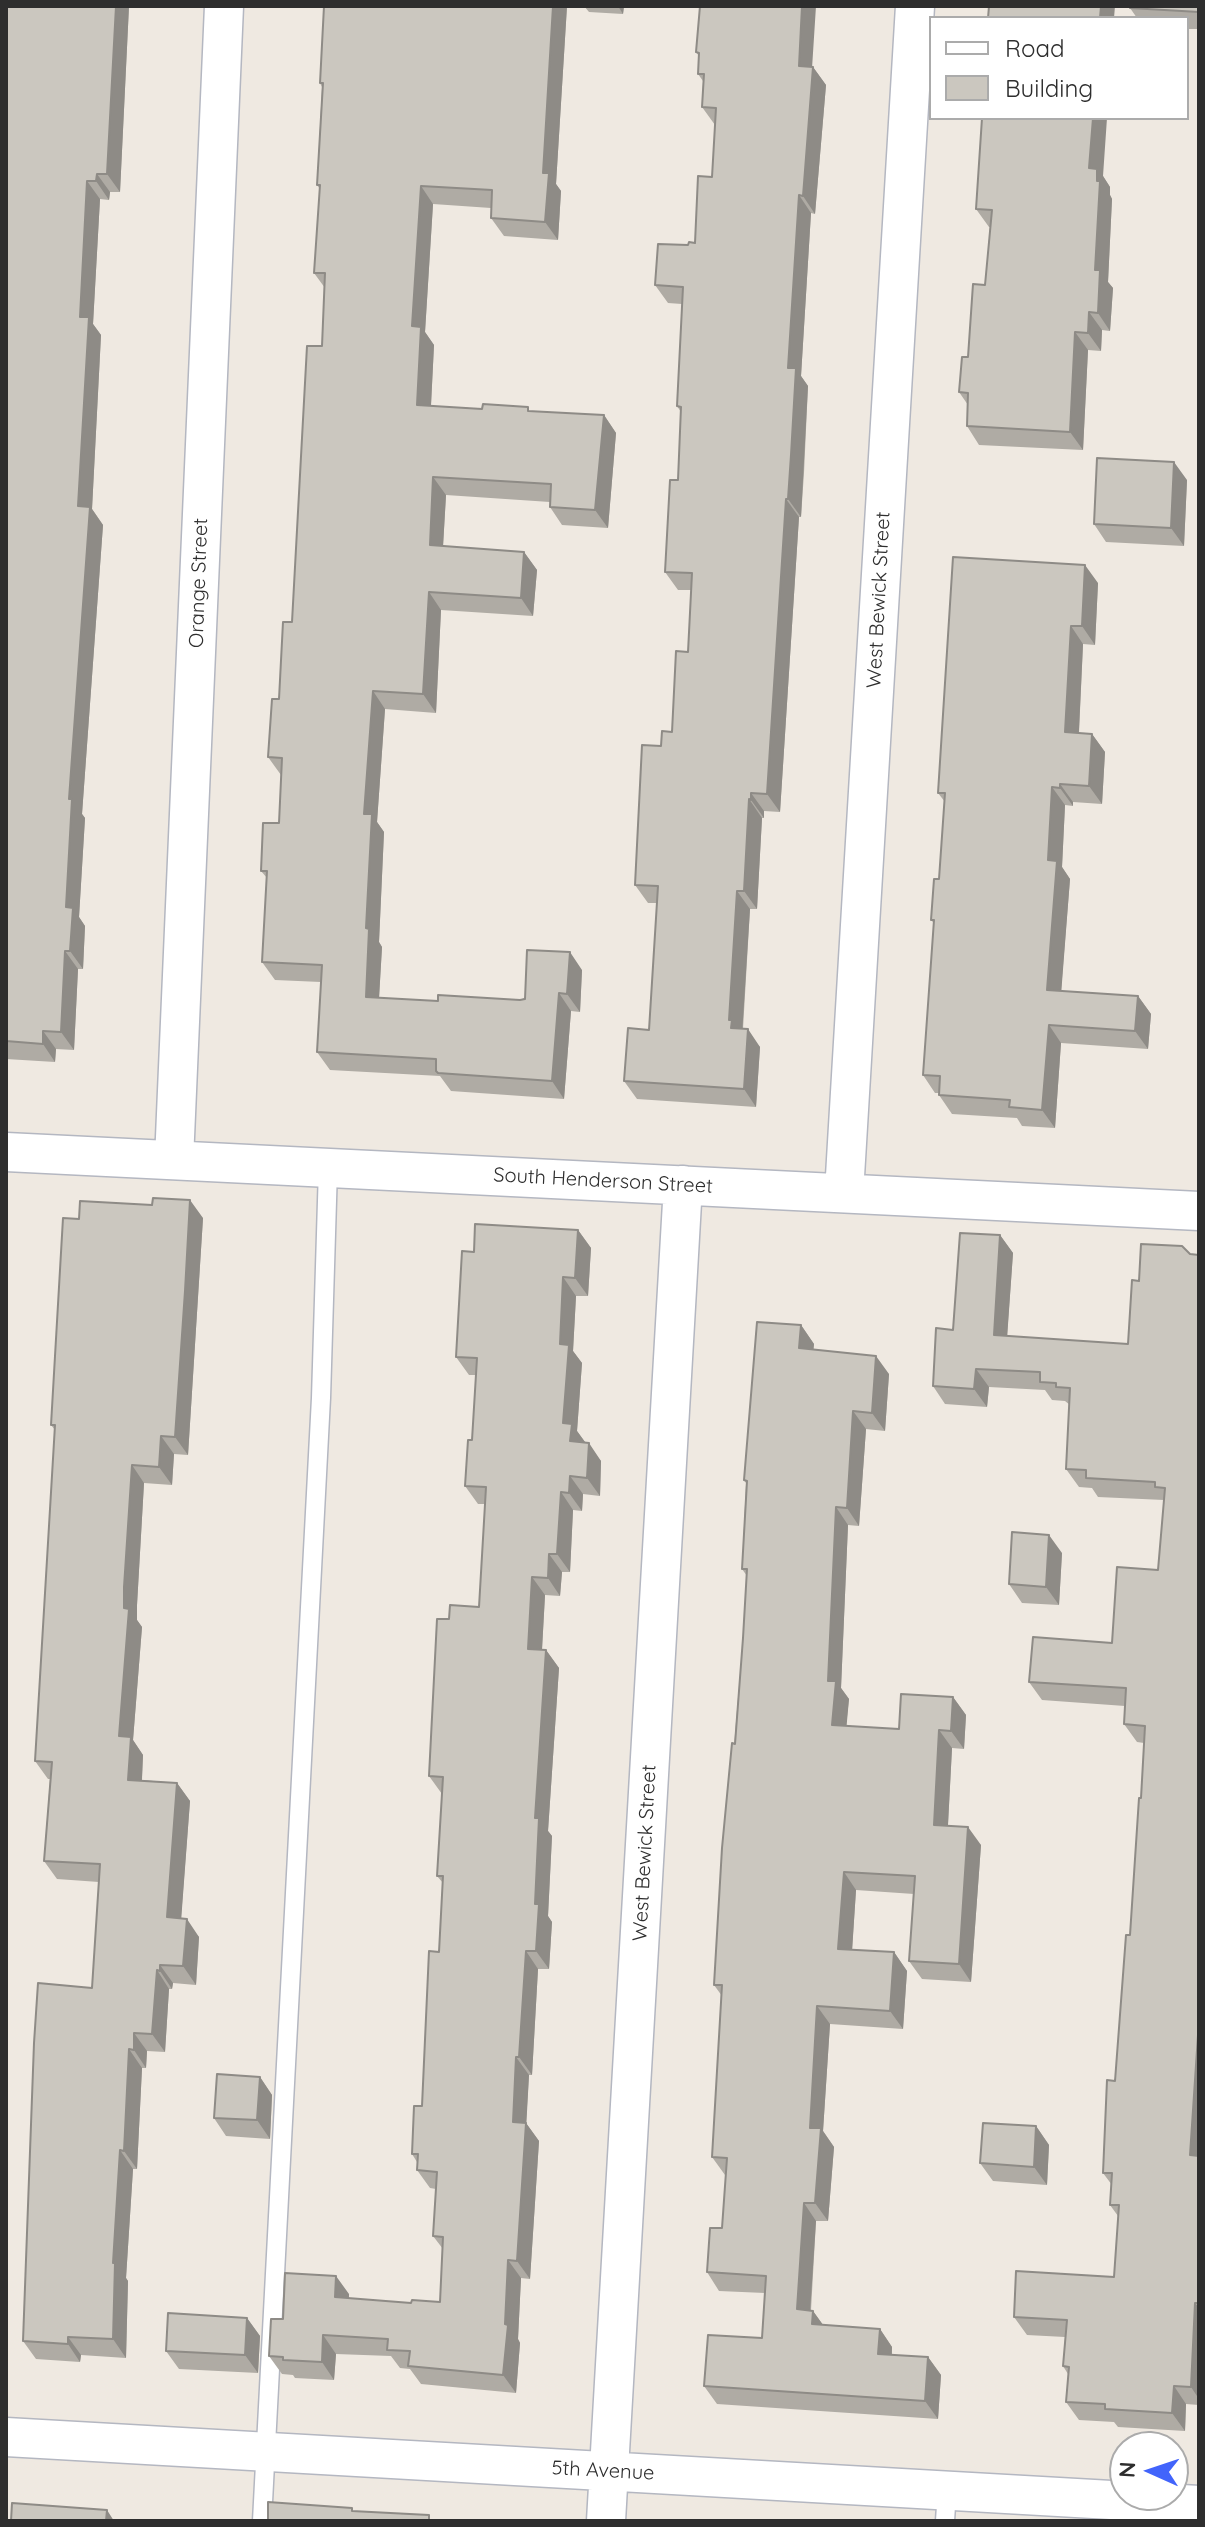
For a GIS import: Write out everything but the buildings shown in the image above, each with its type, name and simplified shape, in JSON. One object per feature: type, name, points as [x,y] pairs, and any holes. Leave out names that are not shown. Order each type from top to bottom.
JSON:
[{"type":"street","name":"Orange Street","points":[[174,1160],[224,6]]},
{"type":"street","name":"West Bewick Street","points":[[844,1193],[915,6]]},
{"type":"street","name":"South Henderson Street","points":[[6,1152],[1199,1211]]},
{"type":"street","name":"West Bewick Street","points":[[606,2521],[683,1185]]},
{"type":"street","name":"5th Avenue","points":[[6,2437],[609,2471],[946,2506],[1199,2505]]},
{"type":"lane","points":[[262,2521],[321,1398],[328,1168]]}]
